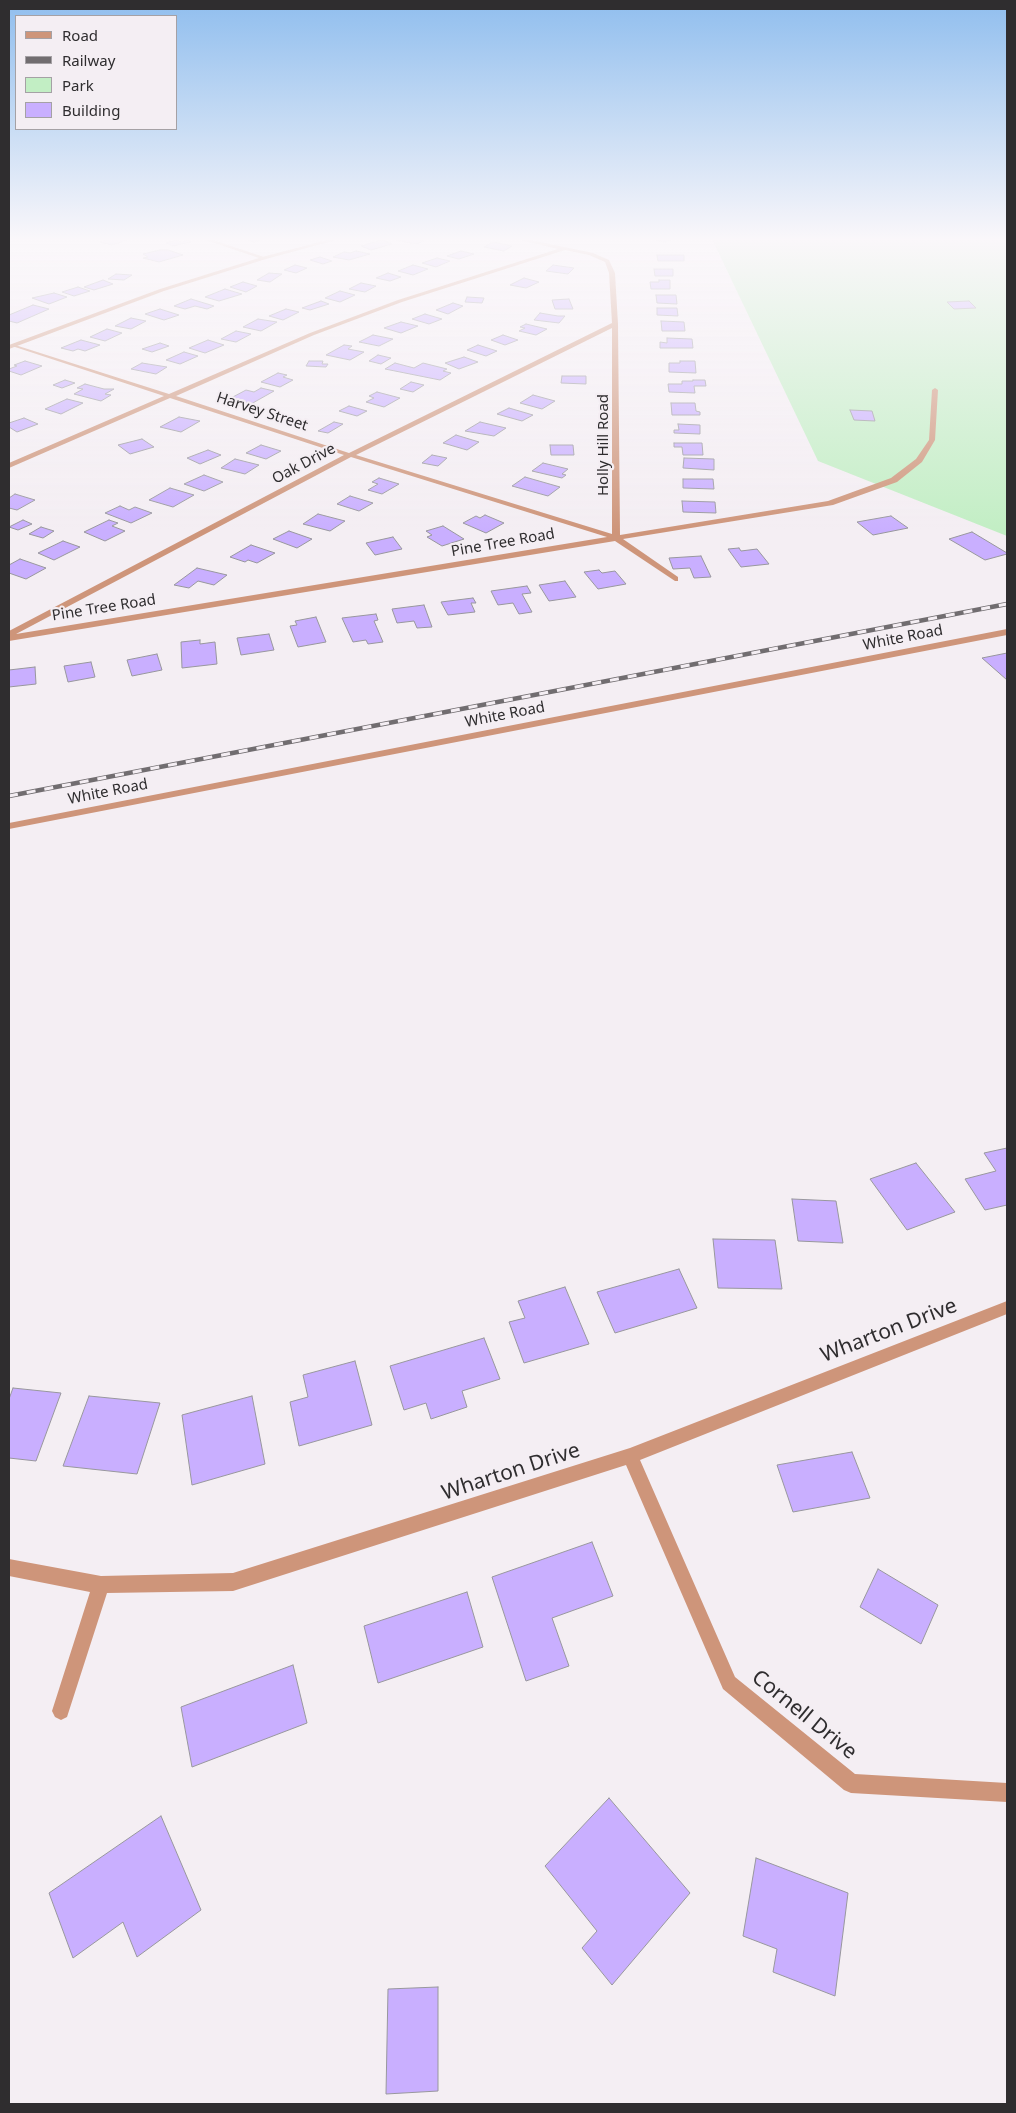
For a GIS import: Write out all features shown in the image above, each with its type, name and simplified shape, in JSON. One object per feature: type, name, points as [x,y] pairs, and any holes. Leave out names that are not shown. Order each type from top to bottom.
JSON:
[{"type":"street","points":[[10,345],[36,336]]},
{"type":"street","points":[[9,466],[308,336]]},
{"type":"street","name":"Oak Drive","points":[[9,636],[350,455],[592,336]]},
{"type":"street","name":"Holly Hill Road","points":[[615,336],[616,538]]},
{"type":"street","name":"Harvey Street","points":[[10,345],[350,455],[616,538]]},
{"type":"street","name":"Pine Tree Road","points":[[9,636],[830,503],[894,480],[919,460],[932,440],[935,390]]},
{"type":"street","points":[[616,538],[675,579]]},
{"type":"street","name":"White Road","points":[[9,826],[1007,632]]},
{"type":"street","name":"Wharton Drive","points":[[9,1567],[101,1585],[233,1582],[630,1456],[1007,1307]]},
{"type":"street","name":"Cornell Drive","points":[[630,1456],[728,1683],[851,1783],[1007,1793]]},
{"type":"street","points":[[61,1711],[101,1585]]},
{"type":"green space","points":[[758,336],[1007,336],[1007,536],[818,461]]},
{"type":"building","points":[[93,336],[116,336],[105,341],[90,337]]},
{"type":"building","points":[[227,336],[248,336],[236,342],[221,339]]},
{"type":"building","points":[[372,336],[393,339],[379,346],[359,342]]},
{"type":"building","points":[[505,336],[518,340],[505,345],[491,340]]},
{"type":"building","points":[[667,338],[692,339],[693,348],[660,348],[660,342],[667,343]]},
{"type":"building","points":[[81,340],[100,345],[85,351],[61,348]]},
{"type":"building","points":[[208,340],[224,345],[205,353],[189,348]]},
{"type":"building","points":[[160,343],[169,346],[152,352],[142,349]]},
{"type":"building","points":[[344,345],[352,346],[348,349],[364,352],[350,360],[326,355]]},
{"type":"building","points":[[478,345],[497,351],[486,356],[467,350]]},
{"type":"building","points":[[184,352],[198,356],[180,364],[166,360]]},
{"type":"building","points":[[378,355],[391,358],[381,364],[369,361]]},
{"type":"building","points":[[464,357],[478,362],[459,369],[445,363]]},
{"type":"building","points":[[25,361],[42,366],[21,375],[9,371],[9,369],[17,366],[14,365]]},
{"type":"building","points":[[309,361],[323,361],[322,364],[328,364],[326,367],[306,366]]},
{"type":"building","points":[[680,361],[695,361],[696,373],[669,372],[669,363],[680,363]]},
{"type":"building","points":[[142,363],[167,367],[156,374],[131,369]]},
{"type":"building","points":[[395,363],[414,368],[423,363],[447,369],[443,371],[451,373],[440,380],[385,369]]},
{"type":"building","points":[[278,373],[287,375],[283,377],[293,380],[280,387],[261,382]]},
{"type":"building","points":[[562,376],[586,376],[586,384],[561,383]]},
{"type":"building","points":[[65,380],[75,383],[62,388],[53,385]]},
{"type":"building","points":[[705,380],[706,386],[694,386],[695,393],[669,392],[668,384],[682,384],[682,381]]},
{"type":"building","points":[[411,382],[424,385],[413,392],[400,389]]},
{"type":"building","points":[[85,384],[104,389],[114,389],[105,394],[111,395],[101,401],[74,394],[83,389],[77,388]]},
{"type":"building","points":[[261,388],[274,391],[251,404],[231,398],[246,390],[254,392]]},
{"type":"building","points":[[377,392],[400,398],[384,407],[366,402],[374,398],[369,396]]},
{"type":"building","points":[[533,395],[555,401],[542,409],[520,403]]},
{"type":"building","points":[[67,399],[83,403],[61,414],[45,409]]},
{"type":"building","points":[[671,403],[695,403],[696,411],[700,412],[700,415],[672,415]]},
{"type":"building","points":[[349,406],[367,411],[357,416],[339,411]]},
{"type":"building","points":[[509,408],[533,415],[522,421],[497,414]]},
{"type":"building","points":[[850,410],[872,411],[875,421],[854,420]]},
{"type":"building","points":[[179,417],[200,421],[181,432],[160,427]]},
{"type":"building","points":[[24,418],[38,424],[17,432],[9,427],[9,423]]},
{"type":"building","points":[[334,422],[343,424],[328,433],[318,431]]},
{"type":"building","points":[[480,422],[506,428],[494,436],[465,431]]},
{"type":"building","points":[[678,424],[700,425],[700,434],[674,433],[674,430],[679,430]]},
{"type":"building","points":[[456,435],[479,442],[467,450],[443,443]]},
{"type":"building","points":[[142,439],[154,447],[130,454],[118,445]]},
{"type":"building","points":[[674,443],[702,443],[703,455],[683,455],[682,447],[674,447]]},
{"type":"building","points":[[261,445],[281,451],[266,459],[246,453]]},
{"type":"building","points":[[550,445],[573,445],[574,455],[551,455]]},
{"type":"building","points":[[208,450],[221,455],[200,464],[187,458]]},
{"type":"building","points":[[432,455],[447,458],[438,466],[422,463]]},
{"type":"building","points":[[684,458],[714,459],[714,470],[683,468]]},
{"type":"building","points":[[235,459],[259,465],[245,474],[221,468]]},
{"type":"building","points":[[543,463],[568,469],[562,474],[566,475],[562,478],[532,471]]},
{"type":"building","points":[[204,475],[223,482],[204,491],[184,484]]},
{"type":"building","points":[[525,477],[560,487],[548,496],[512,486]]},
{"type":"building","points":[[379,478],[399,484],[382,494],[368,490],[378,484],[372,482]]},
{"type":"building","points":[[683,479],[713,479],[714,489],[683,488]]},
{"type":"building","points":[[170,488],[194,495],[173,507],[149,500]]},
{"type":"building","points":[[15,494],[35,500],[17,510],[9,508],[9,498]]},
{"type":"building","points":[[350,496],[373,503],[359,511],[337,504]]},
{"type":"building","points":[[682,501],[715,502],[716,513],[683,512]]},
{"type":"building","points":[[120,506],[129,510],[135,507],[152,513],[131,523],[105,513]]},
{"type":"building","points":[[318,514],[345,521],[330,531],[303,524]]},
{"type":"building","points":[[485,515],[504,523],[486,533],[463,523],[476,516],[480,518]]},
{"type":"building","points":[[891,516],[908,528],[873,535],[857,522]]},
{"type":"building","points":[[23,520],[32,524],[18,530],[9,527]]},
{"type":"building","points":[[109,520],[118,523],[112,526],[125,531],[105,541],[84,532]]},
{"type":"building","points":[[443,526],[464,539],[442,546],[427,537],[432,535],[426,531]]},
{"type":"building","points":[[41,527],[54,531],[43,538],[29,534]]},
{"type":"building","points":[[289,531],[312,539],[297,548],[273,539]]},
{"type":"building","points":[[972,532],[1007,554],[985,560],[949,539]]},
{"type":"building","points":[[393,537],[402,549],[375,555],[366,543]]},
{"type":"building","points":[[63,541],[80,547],[54,560],[38,553]]},
{"type":"building","points":[[251,545],[275,553],[257,563],[248,560],[245,562],[230,557]]},
{"type":"building","points":[[739,548],[741,551],[757,549],[769,564],[741,567],[728,549]]},
{"type":"building","points":[[701,556],[711,577],[694,578],[690,568],[673,569],[669,558]]},
{"type":"building","points":[[20,559],[46,568],[26,579],[9,573],[9,565]]},
{"type":"building","points":[[197,568],[227,575],[214,585],[198,581],[189,588],[174,585]]},
{"type":"building","points":[[599,570],[602,573],[615,571],[626,584],[598,589],[584,572]]},
{"type":"building","points":[[565,581],[576,597],[549,601],[539,585]]},
{"type":"building","points":[[527,586],[531,593],[522,594],[532,612],[519,614],[513,603],[498,605],[491,591]]},
{"type":"building","points":[[473,598],[476,603],[471,603],[475,612],[448,615],[441,602]]},
{"type":"building","points":[[424,605],[432,627],[417,628],[414,621],[397,623],[392,609]]},
{"type":"building","points":[[376,614],[378,620],[374,621],[383,642],[368,644],[366,640],[353,642],[342,618]]},
{"type":"building","points":[[316,617],[326,642],[298,647],[290,626],[297,625],[295,621]]},
{"type":"building","points":[[269,634],[274,650],[241,655],[237,638]]},
{"type":"building","points":[[200,640],[200,644],[215,642],[217,664],[182,668],[181,642]]},
{"type":"building","points":[[1007,653],[1007,680],[982,658]]},
{"type":"building","points":[[157,654],[162,670],[132,676],[127,660]]},
{"type":"building","points":[[91,662],[95,677],[68,682],[64,666]]},
{"type":"building","points":[[35,667],[36,684],[9,687],[9,670]]},
{"type":"building","points":[[1007,1148],[1007,1205],[985,1210],[965,1179],[996,1171],[984,1153]]},
{"type":"building","points":[[916,1163],[955,1212],[907,1230],[870,1179]]},
{"type":"building","points":[[792,1199],[836,1201],[843,1243],[798,1241]]},
{"type":"building","points":[[713,1239],[775,1240],[782,1289],[718,1288]]},
{"type":"building","points":[[679,1269],[697,1308],[615,1333],[597,1292]]},
{"type":"building","points":[[565,1287],[589,1344],[524,1363],[509,1322],[525,1318],[518,1301]]},
{"type":"building","points":[[484,1338],[500,1379],[462,1391],[467,1407],[431,1419],[426,1403],[404,1410],[390,1366]]},
{"type":"building","points":[[355,1361],[372,1425],[299,1446],[290,1402],[308,1397],[303,1375]]},
{"type":"building","points":[[13,1388],[61,1393],[36,1461],[9,1458],[9,1399]]},
{"type":"building","points":[[89,1396],[160,1403],[137,1474],[63,1466]]},
{"type":"building","points":[[252,1396],[265,1464],[192,1485],[182,1415]]},
{"type":"building","points":[[852,1452],[870,1498],[793,1512],[777,1465]]},
{"type":"building","points":[[592,1542],[613,1596],[552,1618],[569,1666],[526,1681],[492,1577]]},
{"type":"building","points":[[878,1569],[938,1605],[921,1644],[860,1607]]},
{"type":"building","points":[[467,1592],[483,1647],[378,1683],[364,1626]]},
{"type":"building","points":[[293,1665],[307,1723],[192,1767],[181,1707]]},
{"type":"building","points":[[609,1798],[690,1893],[612,1985],[582,1948],[597,1931],[545,1866]]},
{"type":"building","points":[[161,1816],[201,1910],[137,1957],[123,1922],[73,1958],[49,1893]]},
{"type":"building","points":[[756,1858],[848,1893],[835,1996],[773,1972],[777,1949],[743,1936]]},
{"type":"building","points":[[438,1987],[438,2091],[386,2094],[388,1989]]},
{"type":"railway","points":[[9,796],[1007,604]]}]
